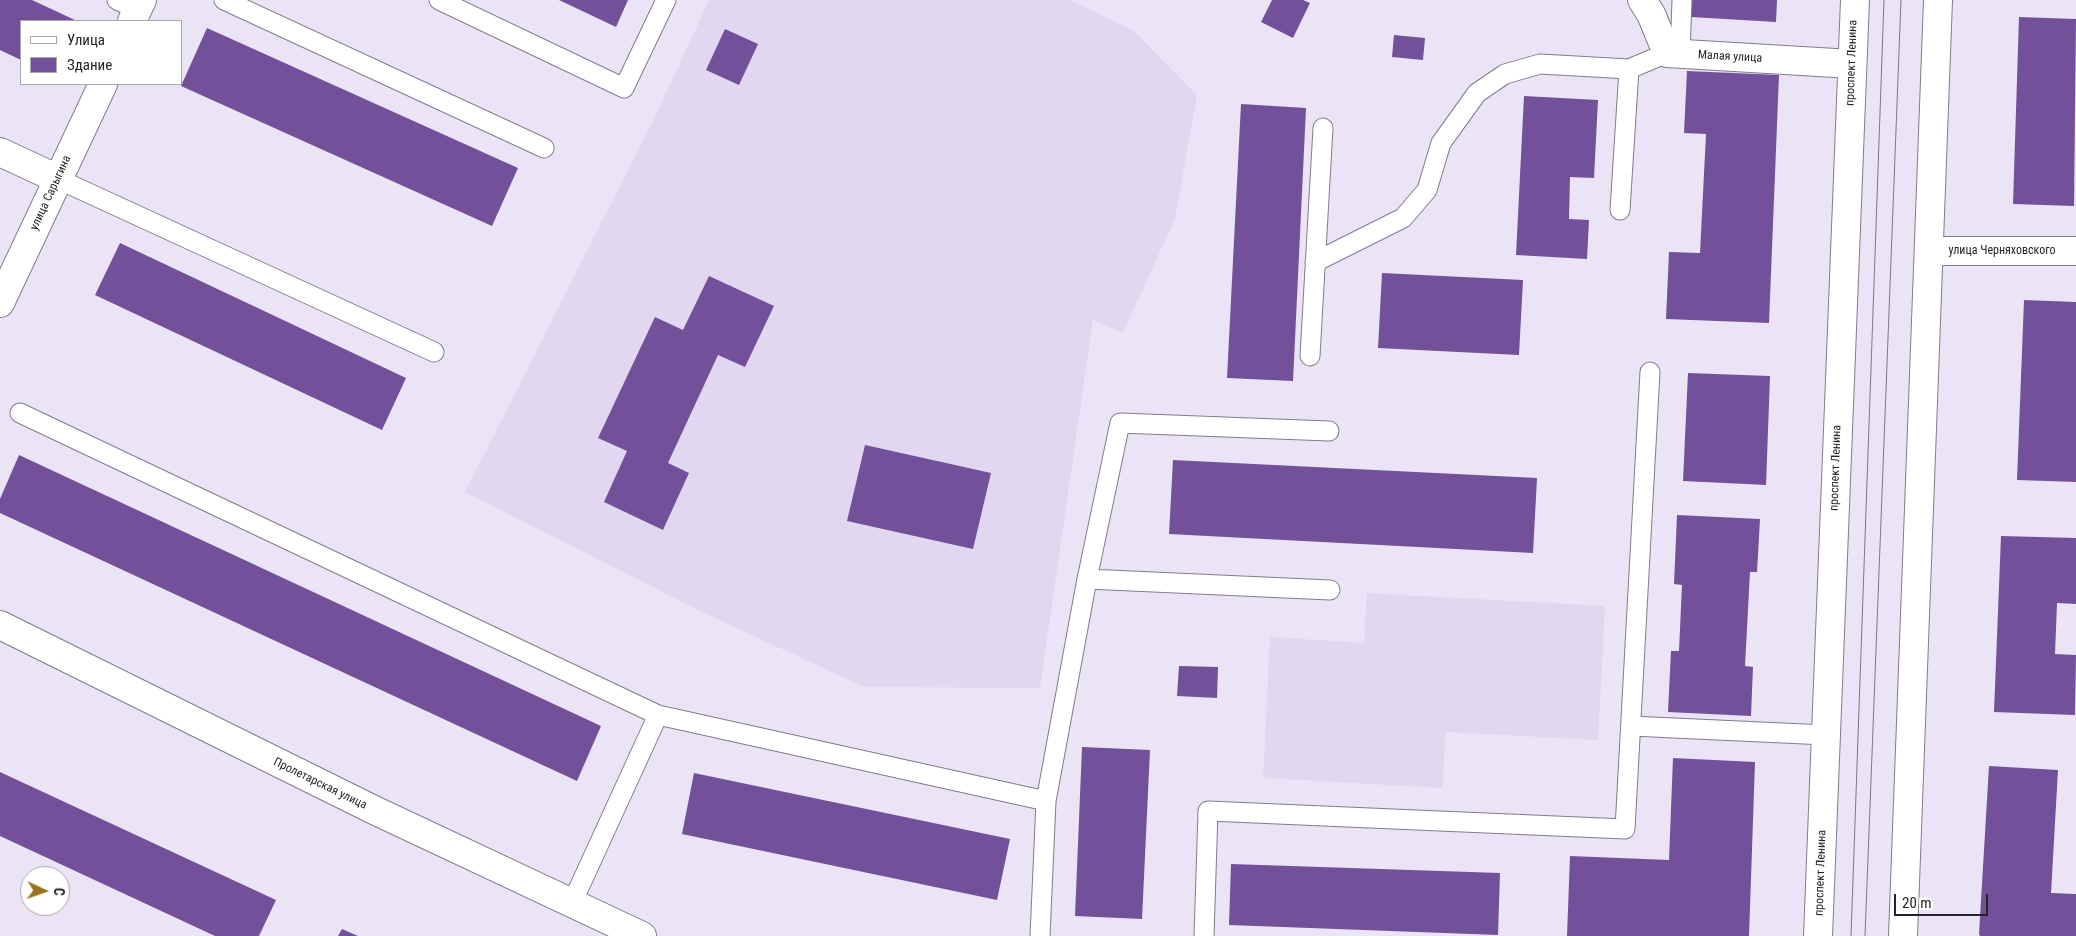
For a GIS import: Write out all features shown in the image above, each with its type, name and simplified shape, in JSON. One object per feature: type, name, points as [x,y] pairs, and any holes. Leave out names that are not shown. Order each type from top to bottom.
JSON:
[{"type":"main road","points":[[1642,0],[1673,54]]},
{"type":"main road","name":"проспект Ленина","points":[[1818,936],[1855,0]]},
{"type":"main road","points":[[1903,936],[1938,0]]},
{"type":"main road","name":"Малая улица","points":[[1673,54],[1852,64]]},
{"type":"main road","name":"улица Сарыгина","points":[[0,303],[103,85]]},
{"type":"main road","points":[[0,152],[58,179]]},
{"type":"main road","name":"улица Черняховского","points":[[1929,251],[2076,251]]},
{"type":"main road","name":"Пролетарская улица","points":[[0,625],[374,810],[642,936]]},
{"type":"lane","points":[[224,0],[544,148]]},
{"type":"lane","points":[[439,0],[624,88],[666,0]]},
{"type":"lane","points":[[1315,262],[1403,218],[1427,190],[1441,143],[1477,93],[1505,74],[1540,64],[1629,69],[1673,54],[1682,0]]},
{"type":"lane","points":[[1620,210],[1629,69]]},
{"type":"lane","points":[[1310,356],[1322,128]]},
{"type":"lane","points":[[58,179],[434,352]]},
{"type":"lane","points":[[1204,936],[1208,811],[1626,829],[1650,372]]},
{"type":"lane","points":[[20,413],[658,715],[1046,801]]},
{"type":"lane","points":[[1040,936],[1046,801],[1086,579],[1120,422],[1329,430]]},
{"type":"lane","points":[[1086,579],[1330,590]]},
{"type":"lane","points":[[572,903],[658,715]]},
{"type":"lane","points":[[1631,726],[1826,735]]},
{"type":"shaded area","points":[[709,0],[1070,0],[1134,31],[1197,95],[1175,219],[1123,333],[1093,320],[1040,688],[864,687],[700,611],[465,492],[657,113]]},
{"type":"shaded area","points":[[1367,593],[1605,606],[1598,740],[1446,732],[1442,788],[1263,778],[1270,637],[1364,643]]},
{"type":"building","points":[[0,0],[32,0],[75,20],[20,20],[20,60],[0,50]]},
{"type":"building","points":[[559,0],[628,0],[616,27]]},
{"type":"building","points":[[1272,0],[1303,0],[1310,3],[1293,38],[1261,22]]},
{"type":"building","points":[[1692,0],[1777,0],[1776,22],[1691,17]]},
{"type":"building","points":[[2019,17],[2076,19],[2074,206],[2013,204]]},
{"type":"building","points":[[207,28],[518,168],[492,226],[181,86]]},
{"type":"building","points":[[725,29],[758,44],[739,85],[706,70]]},
{"type":"building","points":[[1394,35],[1425,38],[1423,60],[1392,57]]},
{"type":"building","points":[[1687,71],[1779,75],[1769,323],[1666,319],[1669,252],[1700,253],[1706,134],[1684,133]]},
{"type":"building","points":[[1524,96],[1598,100],[1594,178],[1570,177],[1569,219],[1589,220],[1587,259],[1516,255]]},
{"type":"building","points":[[1241,104],[1306,108],[1293,381],[1227,378]]},
{"type":"building","points":[[120,243],[406,378],[382,430],[95,295]]},
{"type":"building","points":[[1382,273],[1523,280],[1519,355],[1378,348]]},
{"type":"building","points":[[709,276],[774,306],[745,367],[718,355],[668,463],[689,473],[663,530],[604,502],[627,451],[598,438],[655,317],[683,330]]},
{"type":"building","points":[[2024,300],[2076,302],[2076,482],[2017,480]]},
{"type":"building","points":[[1688,373],[1770,376],[1766,485],[1683,481]]},
{"type":"building","points":[[865,445],[991,473],[973,549],[847,521]]},
{"type":"building","points":[[19,455],[601,726],[577,781],[0,513],[0,499]]},
{"type":"building","points":[[1173,460],[1537,478],[1533,553],[1169,534]]},
{"type":"building","points":[[1677,515],[1760,519],[1757,572],[1750,572],[1745,666],[1753,667],[1751,716],[1668,712],[1671,651],[1679,651],[1682,585],[1674,584]]},
{"type":"building","points":[[2001,536],[2076,538],[2076,604],[2057,603],[2055,654],[2076,655],[2075,715],[1994,712]]},
{"type":"building","points":[[1179,666],[1218,667],[1217,698],[1177,696]]},
{"type":"building","points":[[1082,747],[1150,750],[1142,919],[1075,916]]},
{"type":"building","points":[[1673,758],[1755,762],[1749,936],[1567,936],[1570,856],[1669,860]]},
{"type":"building","points":[[1989,766],[2058,770],[2051,893],[2076,894],[2076,936],[1980,936]]},
{"type":"building","points":[[0,772],[276,900],[259,936],[215,936],[70,869],[70,866],[64,866],[0,836]]},
{"type":"building","points":[[694,773],[1010,839],[997,900],[682,834]]},
{"type":"building","points":[[1231,864],[1500,873],[1498,935],[1229,925]]},
{"type":"building","points":[[342,929],[358,936],[338,936]]},
{"type":"tram line","points":[[1851,936],[1884,0]]},
{"type":"tram line","points":[[1865,936],[1901,0]]}]
